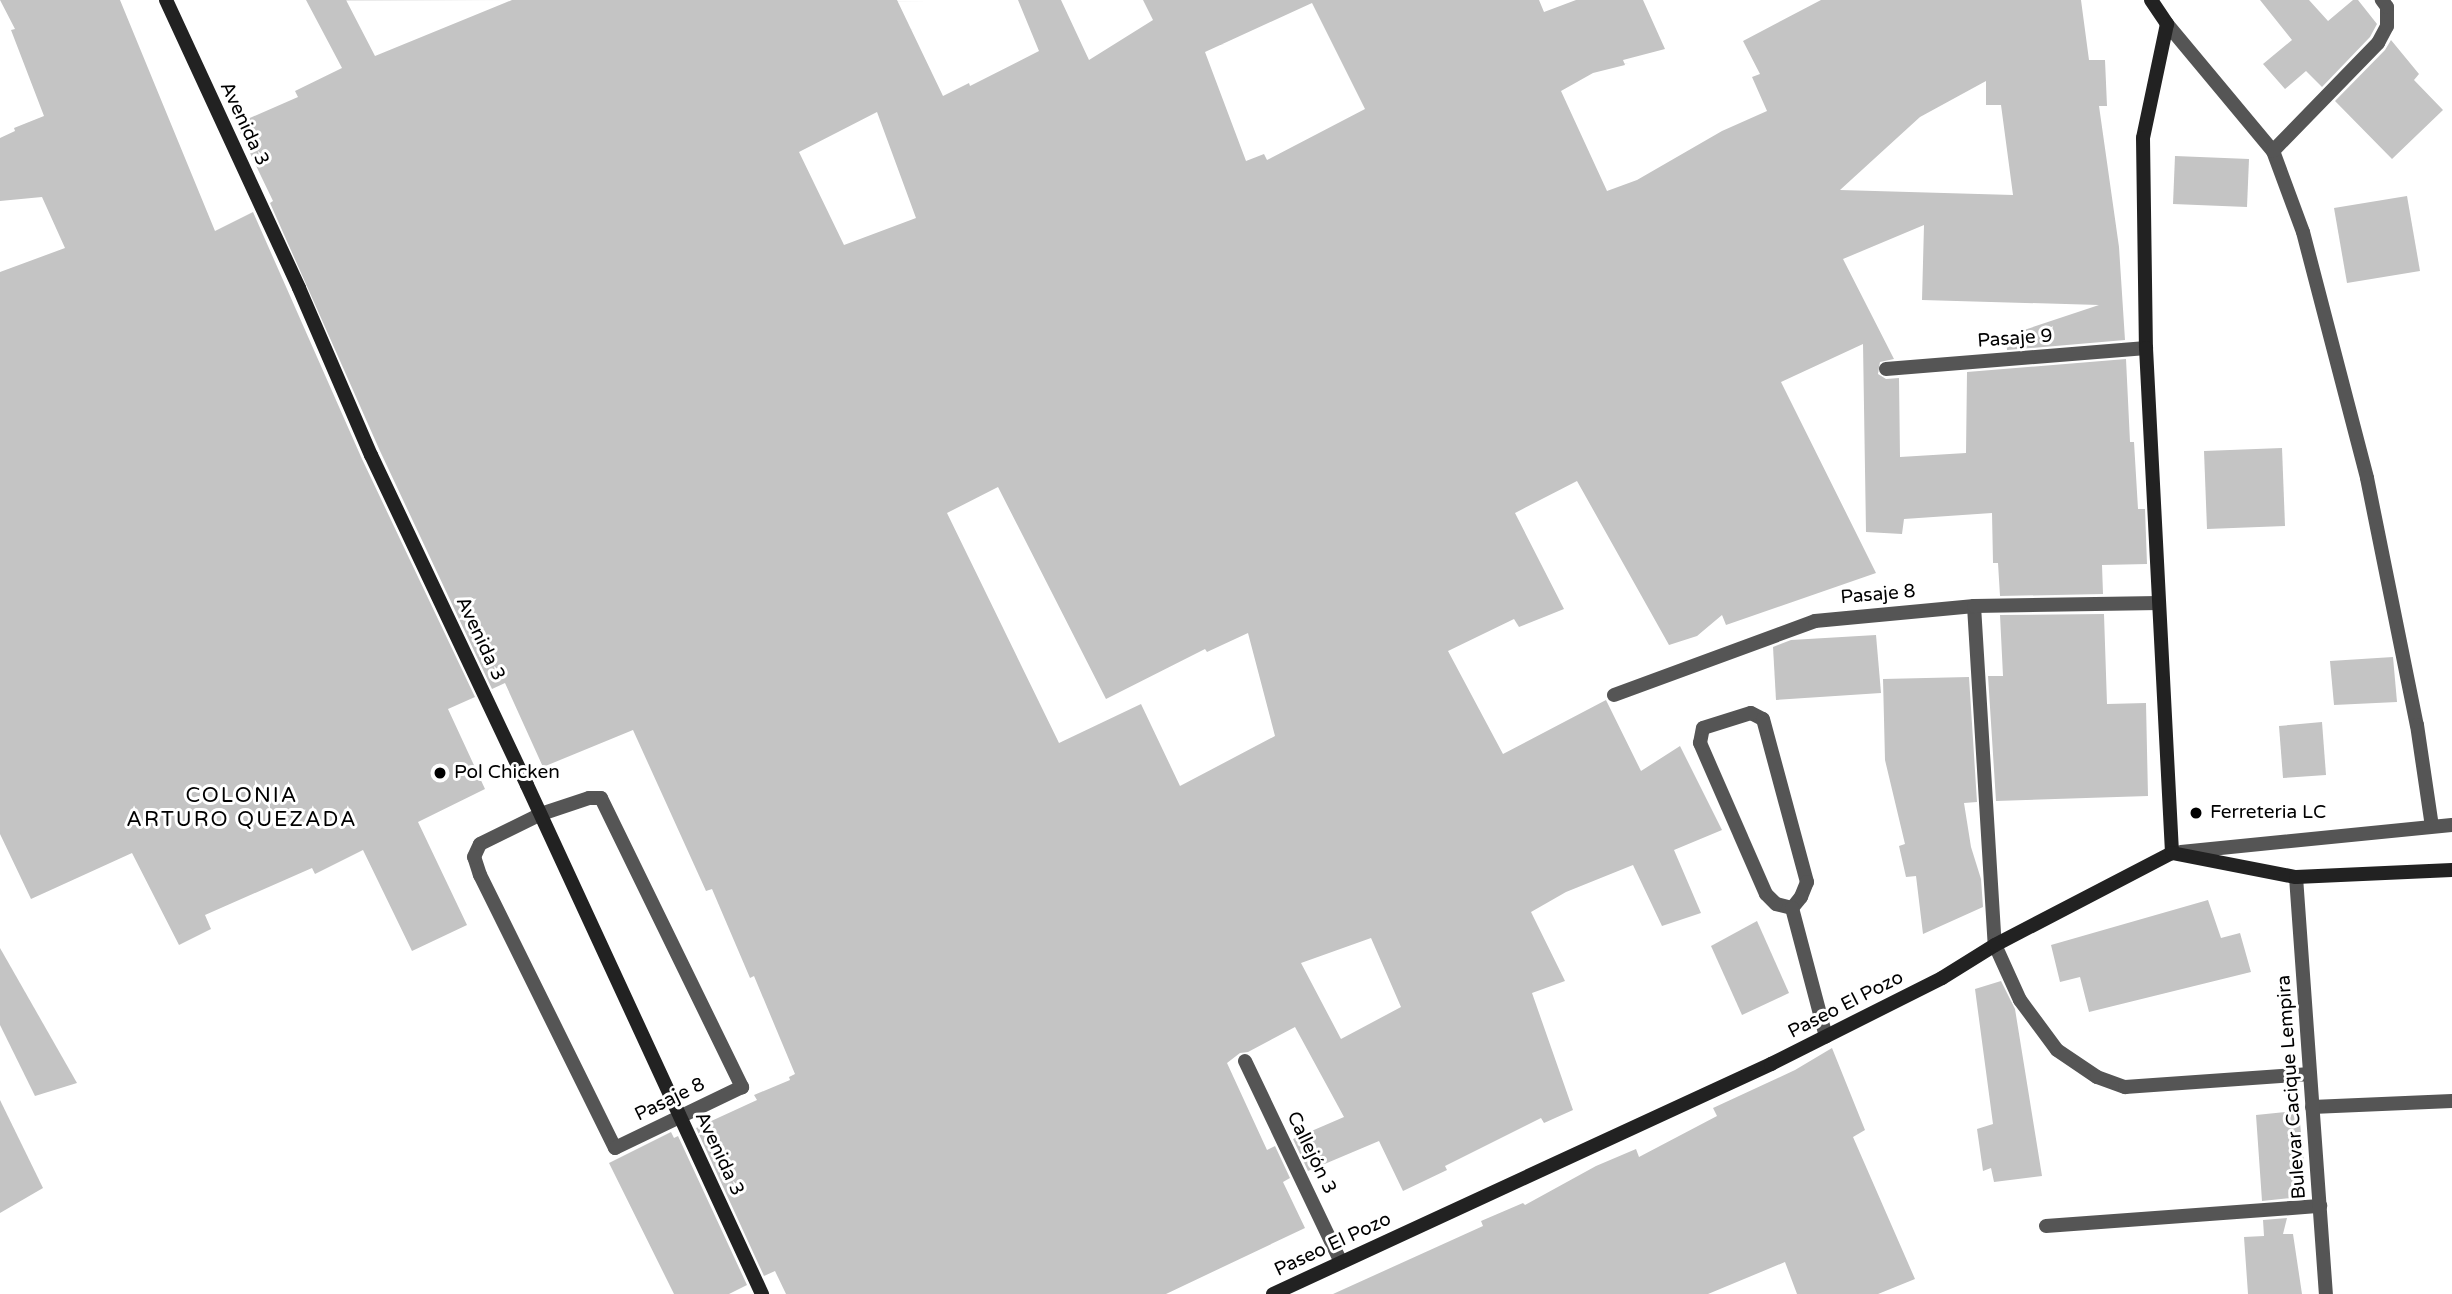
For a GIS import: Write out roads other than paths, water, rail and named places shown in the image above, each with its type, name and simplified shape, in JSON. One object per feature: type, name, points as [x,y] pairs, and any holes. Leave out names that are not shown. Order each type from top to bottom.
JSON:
[{"type":"street","name":"Avenida 3","points":[[166,0],[299,288],[371,455],[541,814],[762,1294]]},
{"type":"street","points":[[2151,0],[2167,24],[2273,151],[2303,232],[2367,478],[2417,725],[2432,826]]},
{"type":"street","points":[[2273,151],[2378,43],[2386,26],[2387,7],[2382,0]]},
{"type":"street","points":[[2167,24],[2143,138],[2146,348],[2172,853]]},
{"type":"street","name":"Pasaje 9","points":[[1886,369],[2146,348]]},
{"type":"street","name":"Pasaje 8","points":[[1614,695],[1815,621],[1974,606],[2159,603]]},
{"type":"street","points":[[1974,606],[1995,945],[2020,1000],[2057,1050],[2097,1077],[2124,1087],[2310,1074]]},
{"type":"street","points":[[1751,713],[1763,719],[1807,882],[1801,897],[1792,908],[1776,904],[1766,894],[1700,743],[1703,728],[1751,713]]},
{"type":"street","name":"Pasaje 8","points":[[589,798],[601,798],[608,807],[742,1087],[615,1148],[480,875],[474,857],[480,844],[541,814],[589,798]]},
{"type":"street","points":[[2172,853],[2452,825]]},
{"type":"street","points":[[2172,853],[2296,877],[2452,870]]},
{"type":"street","name":"Paseo El Pozo","points":[[1273,1294],[1826,1037],[1942,978],[1995,945],[2172,853]]},
{"type":"street","name":"Bulevar Cacique Lempira","points":[[2296,877],[2326,1294]]},
{"type":"street","points":[[1792,908],[1826,1037]]},
{"type":"street","name":"Callejón 3","points":[[1245,1061],[1341,1262]]},
{"type":"street","points":[[2312,1107],[2452,1101]]},
{"type":"street","points":[[2046,1226],[2319,1206]]},
{"type":"place","name":"Pol Chicken","points":[[440,773]]},
{"type":"place","name":"Ferreteria LC","points":[[2196,813]]},
{"type":"district","name":"COLONIA ARTURO QUEZADA","points":[[242,808]]}]
